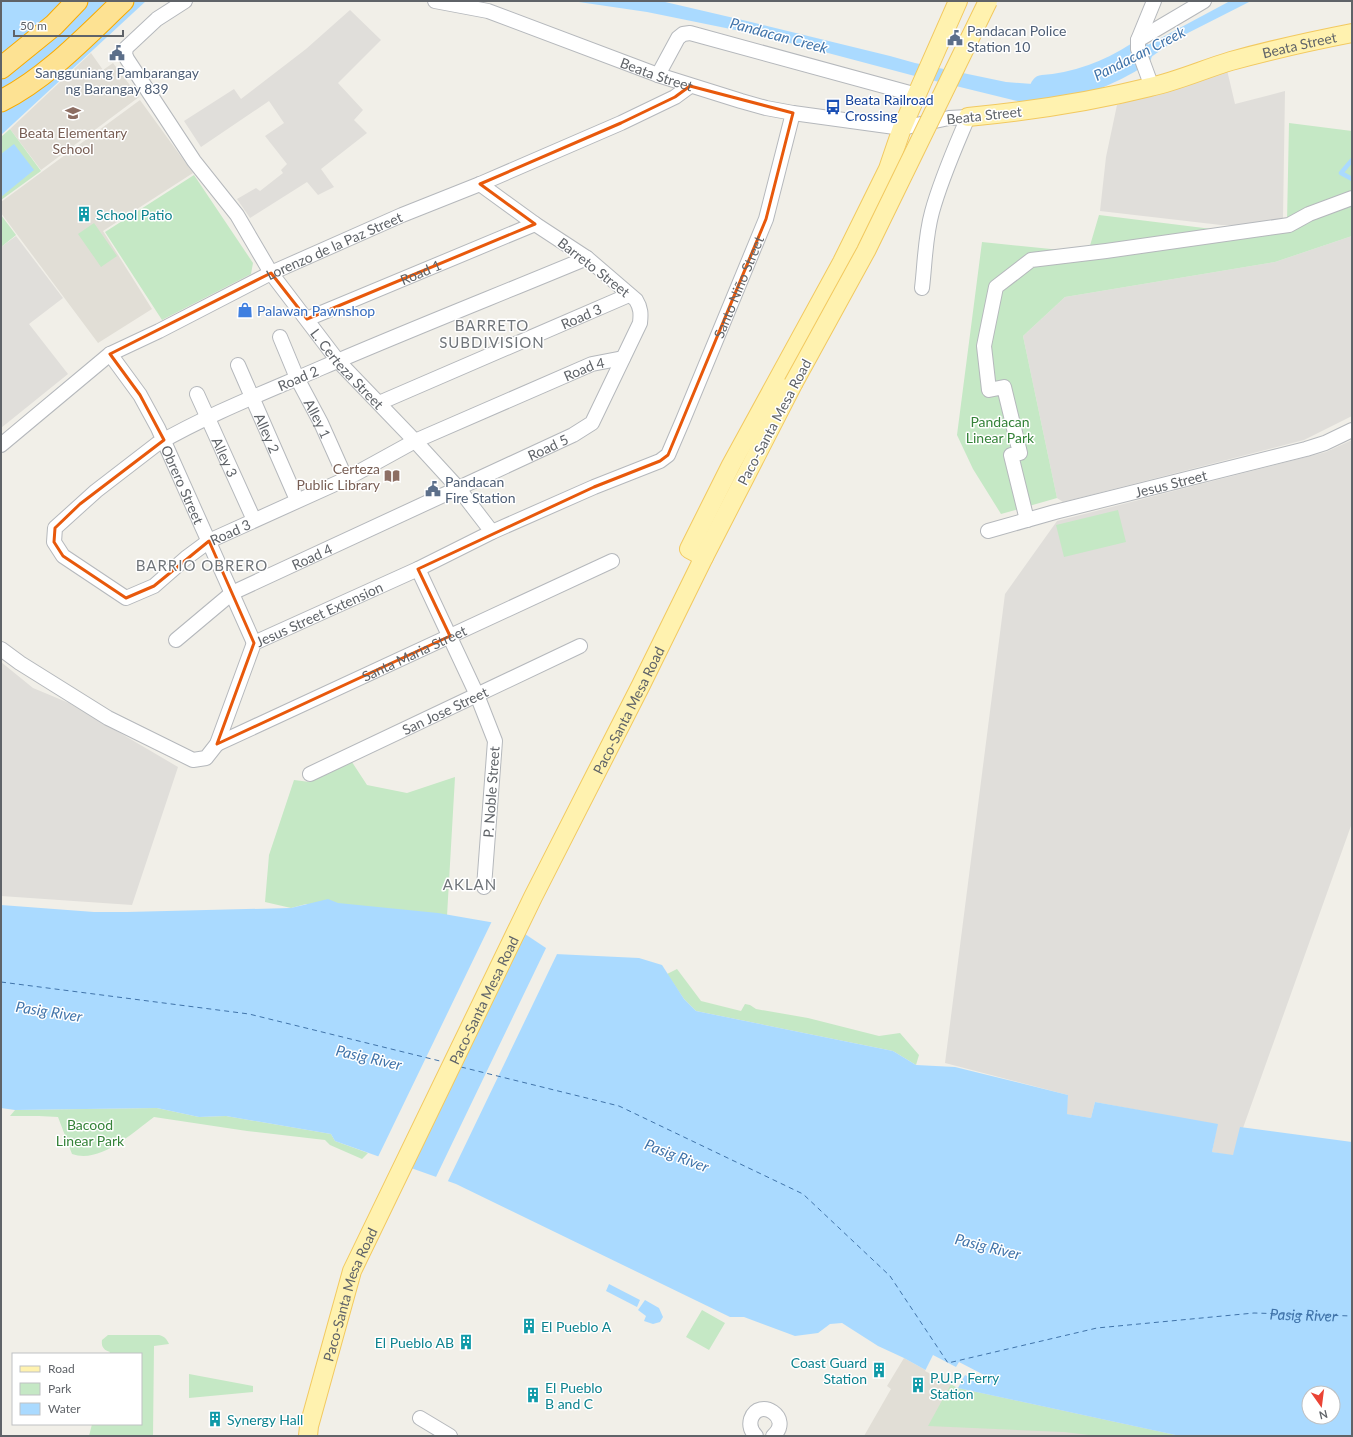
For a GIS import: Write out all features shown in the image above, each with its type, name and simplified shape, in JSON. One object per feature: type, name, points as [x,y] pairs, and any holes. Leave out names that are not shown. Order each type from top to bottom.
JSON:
[{"type":"highway","points":[[1,68],[54,25],[77,1]]},
{"type":"highway","points":[[1,101],[14,94],[51,67],[123,1]]},
{"type":"main road","name":"Paco-Santa Mesa Road","points":[[308,1436],[309,1426],[352,1271],[533,897],[641,684],[731,465],[842,262],[888,169],[902,128],[958,1]]},
{"type":"main road","name":"Paco-Santa Mesa Road","points":[[696,553],[793,384],[866,251],[988,1]]},
{"type":"main road","name":"Beata Street","points":[[968,117],[1080,103],[1152,87],[1232,61],[1304,42],[1352,33]]},
{"type":"street","name":"L. Certeza Street","points":[[185,1],[162,15],[126,48],[125,54],[127,60],[194,161],[237,215],[271,273],[338,361],[416,441],[459,489],[492,532]]},
{"type":"street","name":"Beata Street","points":[[435,1],[488,11],[658,75],[747,103],[793,113],[902,128],[949,118],[968,117]]},
{"type":"street","points":[[1152,87],[1138,45],[1154,1]]},
{"type":"street","points":[[1138,45],[1204,1]]},
{"type":"street","points":[[658,75],[678,38],[683,34],[690,33],[917,95]]},
{"type":"street","name":"Lorenzo de la Paz Street","points":[[1,445],[110,354],[159,331],[271,273],[402,215],[480,184],[621,123],[675,97],[690,86]]},
{"type":"street","name":"Santo Niño Street","points":[[668,454],[766,219],[793,113]]},
{"type":"street","points":[[922,288],[932,213],[940,187],[968,117]]},
{"type":"street","name":"Barreto Street","points":[[480,184],[535,224],[587,258],[636,300],[639,305],[640,323],[592,424]]},
{"type":"street","points":[[1027,520],[1011,455],[1020,452],[1004,387],[989,390],[984,346],[996,287],[1031,260],[1289,225],[1309,214],[1352,198]]},
{"type":"street","name":"Road 1","points":[[307,320],[535,224]]},
{"type":"street","name":"Road 2","points":[[55,528],[96,491],[157,444],[207,418],[297,378],[587,258]]},
{"type":"street","name":"Road 3","points":[[379,403],[629,295]]},
{"type":"street","name":"Alley 1","points":[[280,337],[297,378],[321,423],[346,479]]},
{"type":"street","name":"Obrero Street","points":[[110,354],[140,395],[164,440],[254,643]]},
{"type":"street","name":"Road 4","points":[[416,441],[592,364],[623,358]]},
{"type":"street","name":"Alley 2","points":[[238,365],[297,500]]},
{"type":"street","name":"Alley 3","points":[[198,394],[207,418],[254,520]]},
{"type":"street","name":"Road 5","points":[[459,489],[573,435],[592,424]]},
{"type":"street","name":"Jesus Street","points":[[988,531],[1299,452],[1325,443],[1352,430]]},
{"type":"street","name":"Road 3","points":[[55,528],[54,542],[63,556],[126,598],[154,586],[186,558],[209,541],[346,479],[416,441]]},
{"type":"street","name":"Jesus Street Extension","points":[[1,649],[14,659],[108,718],[193,760],[206,758],[217,744],[254,643],[418,568],[492,532],[594,487],[660,461],[668,454]]},
{"type":"street","name":"Road 4","points":[[176,640],[232,593],[459,489]]},
{"type":"street","name":"Santa Maria Street","points":[[217,744],[612,561]]},
{"type":"street","name":"P. Noble Street","points":[[418,568],[477,695],[495,741],[484,887]]},
{"type":"street","name":"San Jose Street","points":[[310,774],[580,646]]},
{"type":"street","points":[[756,1436],[751,1428],[751,1418],[758,1411],[767,1409],[776,1413],[780,1422],[778,1431],[774,1436]]},
{"type":"street","points":[[420,1418],[450,1436]]},
{"type":"highlighted area","points":[[690,86],[793,113],[766,219],[668,455],[660,461],[594,487],[418,569],[450,636],[217,744],[254,643],[209,541],[154,586],[126,598],[63,556],[54,542],[55,528],[80,504],[164,440],[140,395],[110,354],[271,273],[307,319],[535,224],[480,184],[621,123],[675,97]]},
{"type":"shaded area","points":[[350,10],[381,40],[338,83],[363,110],[354,120],[367,133],[321,169],[334,187],[318,195],[307,182],[250,218],[237,199],[256,188],[260,191],[283,173],[281,170],[287,164],[265,136],[284,123],[269,101],[201,147],[184,121],[234,89],[241,99],[306,49]]},
{"type":"shaded area","name":"Beata Elementary School","points":[[91,53],[103,70],[113,63],[139,97],[41,170],[10,129]]},
{"type":"shaded area","points":[[1227,70],[1235,104],[1285,91],[1283,218],[1269,225],[1221,225],[1100,211],[1106,157],[1117,105]]},
{"type":"shaded area","points":[[140,100],[193,173],[103,231],[152,309],[98,343],[1,213],[1,202]]},
{"type":"shaded area","points":[[16,236],[63,298],[29,324],[68,374],[1,428],[1,247]]},
{"type":"shaded area","points":[[1352,236],[1352,416],[1304,440],[1063,502],[1057,498],[1023,336],[1065,297],[1275,262]]},
{"type":"shaded area","points":[[1352,440],[1352,823],[1233,1156],[1212,1152],[1217,1125],[1095,1102],[1091,1118],[1066,1114],[1068,1095],[945,1063],[1005,594],[1057,521],[1326,452]]},
{"type":"shaded area","points":[[1,662],[33,688],[69,703],[178,767],[132,905],[1,896]]},
{"type":"shaded area","points":[[904,1358],[958,1388],[1180,1436],[864,1436],[891,1389],[887,1386]]},
{"type":"green space","name":"Pandacan Linear Park","points":[[1289,123],[1352,131],[1352,236],[1275,262],[1065,297],[1023,336],[1057,498],[1001,514],[973,469],[957,435],[982,242],[1061,250],[1089,249],[1099,215],[1220,230],[1287,222]]},
{"type":"green space","points":[[10,129],[41,171],[1,200],[1,137]]},
{"type":"green space","points":[[194,175],[253,263],[251,274],[162,320],[105,232]]},
{"type":"green space","points":[[1,215],[16,235],[1,247]]},
{"type":"green space","points":[[94,223],[117,256],[101,267],[78,234]]},
{"type":"green space","points":[[1118,510],[1126,542],[1064,557],[1056,525]]},
{"type":"green space","points":[[350,759],[367,785],[407,793],[455,777],[447,916],[306,904],[291,908],[265,902],[269,855],[294,780],[310,782]]},
{"type":"green space","points":[[677,969],[701,1001],[741,1011],[745,1004],[756,1009],[808,1018],[879,1036],[900,1033],[919,1055],[916,1065],[893,1051],[696,1011],[684,999],[667,974]]},
{"type":"green space","name":"Bacood Linear Park","points":[[157,1108],[199,1117],[226,1116],[331,1134],[335,1141],[368,1153],[362,1159],[330,1145],[325,1140],[247,1131],[154,1117],[115,1145],[94,1155],[83,1156],[72,1154],[58,1117],[10,1116],[15,1110]]},
{"type":"green space","points":[[702,1310],[725,1323],[709,1350],[686,1337]]},
{"type":"green space","points":[[108,1335],[159,1335],[164,1337],[169,1344],[154,1346],[153,1436],[89,1436],[92,1425],[142,1425],[142,1353],[110,1353],[105,1349],[102,1342],[102,1340]]},
{"type":"green space","points":[[189,1374],[253,1386],[253,1392],[189,1398]]},
{"type":"green space","points":[[951,1384],[958,1388],[1180,1436],[1097,1436],[1064,1432],[928,1426]]},
{"type":"water","points":[[1,1],[146,1],[1,135]]},
{"type":"water","points":[[572,1],[661,1],[915,63],[1006,82],[1046,85],[1091,81],[1146,46],[1230,1],[1251,1],[1178,38],[1130,72],[1100,89],[1063,98],[1025,103],[911,75],[760,35],[647,12]]},
{"type":"water","points":[[14,144],[34,170],[1,197],[1,154]]},
{"type":"water","name":"Pasig River","points":[[328,899],[338,903],[438,913],[513,926],[555,954],[639,958],[662,965],[684,999],[696,1011],[893,1051],[916,1065],[955,1067],[1068,1095],[1067,1114],[1091,1118],[1095,1102],[1218,1124],[1212,1152],[1233,1155],[1240,1127],[1352,1142],[1352,1436],[1180,1436],[958,1388],[904,1358],[878,1346],[842,1323],[830,1324],[818,1333],[795,1336],[744,1317],[730,1317],[456,1184],[335,1141],[331,1134],[226,1116],[199,1117],[157,1108],[15,1110],[1,1108],[1,905],[94,912],[291,908]]},
{"type":"water","points":[[609,1284],[640,1300],[637,1307],[606,1291]]},
{"type":"water","points":[[645,1300],[659,1308],[663,1317],[660,1322],[653,1324],[644,1321],[646,1316],[638,1310]]},
{"type":"pier","points":[[492,921],[514,925],[411,1170],[377,1159]]},
{"type":"pier","points":[[547,946],[558,952],[447,1183],[435,1179]]},
{"type":"pier","points":[[933,1355],[956,1367],[959,1362],[986,1376],[982,1384],[965,1375],[958,1388],[925,1371]]},
{"type":"waterway","name":"Pandacan Creek","points":[[1043,88],[1069,84],[1093,77],[1117,67],[1139,54]]},
{"type":"waterway","points":[[1352,160],[1341,173],[1352,179]]},
{"type":"ferry route","points":[[1,982],[249,1014],[444,1062]]},
{"type":"ferry route","points":[[461,1067],[619,1106],[803,1194],[890,1276],[948,1363],[1097,1328],[1254,1313],[1352,1316]]},
{"type":"place","name":"Pandacan Police Station 10","points":[[955,38]]},
{"type":"place","name":"Sangguniang Pambarangay ng Barangay 839","points":[[117,53]]},
{"type":"place","name":"Beata Railroad Crossing","points":[[833,107]]},
{"type":"place","name":"Beata Elementary School","points":[[73,113]]},
{"type":"place","name":"School Patio","points":[[84,214]]},
{"type":"place","name":"Palawan Pawnshop","points":[[245,310]]},
{"type":"place","name":"Certeza Public Library","points":[[392,476]]},
{"type":"place","name":"Pandacan Fire Station","points":[[433,489]]},
{"type":"place","name":"El Pueblo A","points":[[529,1326]]},
{"type":"place","name":"El Pueblo AB","points":[[466,1342]]},
{"type":"place","name":"Coast Guard Station","points":[[879,1370]]},
{"type":"place","name":"P.U.P. Ferry Station","points":[[918,1385]]},
{"type":"place","name":"El Pueblo B and C","points":[[533,1395]]},
{"type":"place","name":"Synergy Hall","points":[[215,1419]]},
{"type":"district","name":"BARRETO SUBDIVISION","points":[[492,334]]},
{"type":"district","name":"BARRIO OBRERO","points":[[202,565]]},
{"type":"district","name":"AKLAN","points":[[470,884]]}]
